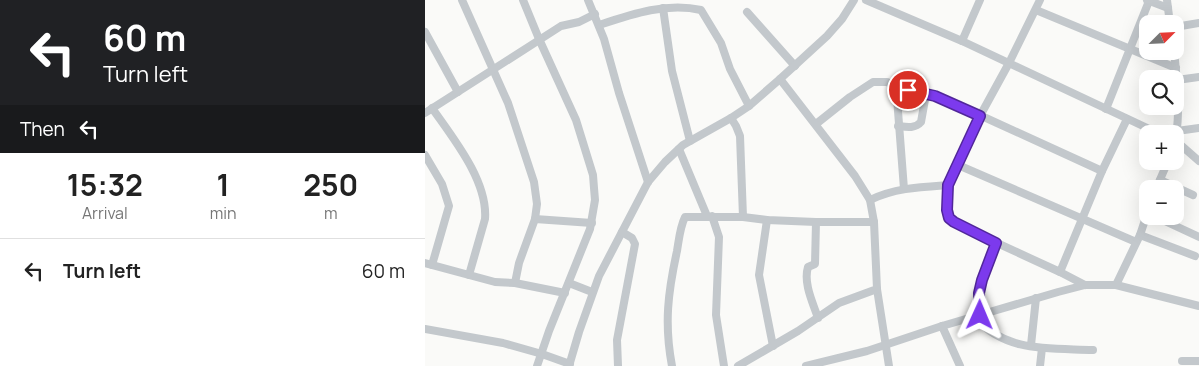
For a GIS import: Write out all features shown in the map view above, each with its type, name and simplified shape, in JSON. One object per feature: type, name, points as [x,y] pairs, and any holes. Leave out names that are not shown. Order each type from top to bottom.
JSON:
[{"type":"street","points":[[462,0],[508,103],[531,170],[537,204],[535,219],[522,254],[515,284]]},
{"type":"street","points":[[523,0],[539,40],[576,120],[588,156],[594,188],[592,223],[537,366]]},
{"type":"street","points":[[589,0],[610,56],[619,93],[648,182]]},
{"type":"street","points":[[425,329],[503,343],[542,354],[569,365],[592,292],[648,182],[690,140],[749,106],[781,79],[827,36],[842,19],[854,0]]},
{"type":"street","points":[[866,0],[962,41],[1140,125]]},
{"type":"street","points":[[962,41],[980,0]]},
{"type":"street","points":[[1040,0],[980,116],[948,185],[946,200],[949,218],[958,225],[1085,285]]},
{"type":"street","points":[[1106,109],[1148,0],[1167,4]]},
{"type":"street","points":[[599,25],[625,16],[663,8],[681,7],[697,9],[703,12],[721,43],[730,69],[749,106]]},
{"type":"street","points":[[663,8],[672,71],[690,140]]},
{"type":"street","points":[[1036,10],[1176,68],[1175,60]]},
{"type":"street","points":[[747,12],[795,66]]},
{"type":"street","points":[[425,113],[561,26],[579,22],[595,14]]},
{"type":"street","points":[[1184,26],[1199,23]]},
{"type":"street","points":[[425,32],[458,92]]},
{"type":"street","points":[[1184,79],[1199,77]]},
{"type":"street","points":[[781,79],[855,176],[869,200],[874,222],[877,289],[889,366]]},
{"type":"street","points":[[816,124],[870,83],[880,82],[951,102],[1102,171]]},
{"type":"street","points":[[896,85],[904,189]]},
{"type":"street","points":[[898,126],[914,127],[919,125],[926,94]]},
{"type":"street","points":[[432,108],[470,165],[484,200],[485,219],[469,276]]},
{"type":"street","points":[[731,118],[737,126],[740,136],[743,217]]},
{"type":"street","points":[[1060,272],[1102,171],[1127,119]]},
{"type":"street","points":[[1184,130],[1199,128]]},
{"type":"street","points":[[1184,148],[1199,162]]},
{"type":"street","points":[[679,149],[719,237],[716,315],[724,366]]},
{"type":"street","points":[[425,155],[442,184],[449,206],[429,264],[495,282],[565,293]]},
{"type":"street","points":[[958,165],[1083,218],[1195,256]]},
{"type":"street","points":[[1160,180],[1164,170]]},
{"type":"street","points":[[869,200],[904,189],[948,185]]},
{"type":"street","points":[[1184,191],[1193,195]]},
{"type":"street","points":[[672,366],[667,336],[667,315],[669,294],[685,217],[710,216],[816,222],[874,222]]},
{"type":"street","points":[[535,219],[592,223]]},
{"type":"street","points":[[767,220],[759,275],[773,346]]},
{"type":"street","points":[[816,222],[815,264],[808,268],[806,272],[811,300],[818,318]]},
{"type":"street","points":[[1116,285],[1143,225]]},
{"type":"street","points":[[1173,225],[1199,237]]},
{"type":"street","points":[[618,366],[617,340],[635,244],[632,238],[622,232]]},
{"type":"street","points":[[996,243],[979,293],[977,316],[985,328],[1002,339],[1016,344],[1041,348],[1093,350]]},
{"type":"street","points":[[569,283],[592,292]]},
{"type":"street","points":[[806,366],[846,357],[942,326],[1085,285],[1116,285],[1199,306]]},
{"type":"street","points":[[738,366],[818,318],[839,303],[877,289]]},
{"type":"street","points":[[1031,346],[1036,298]]},
{"type":"street","points":[[942,326],[960,366]]},
{"type":"street","points":[[1040,366],[1041,348]]},
{"type":"street","points":[[845,366],[846,357]]},
{"type":"street","points":[[1182,361],[1199,361]]},
{"type":"route","points":[[908,90],[935,96],[980,116],[948,185],[946,200],[949,218],[965,229],[996,243],[979,293],[980,315]]}]
